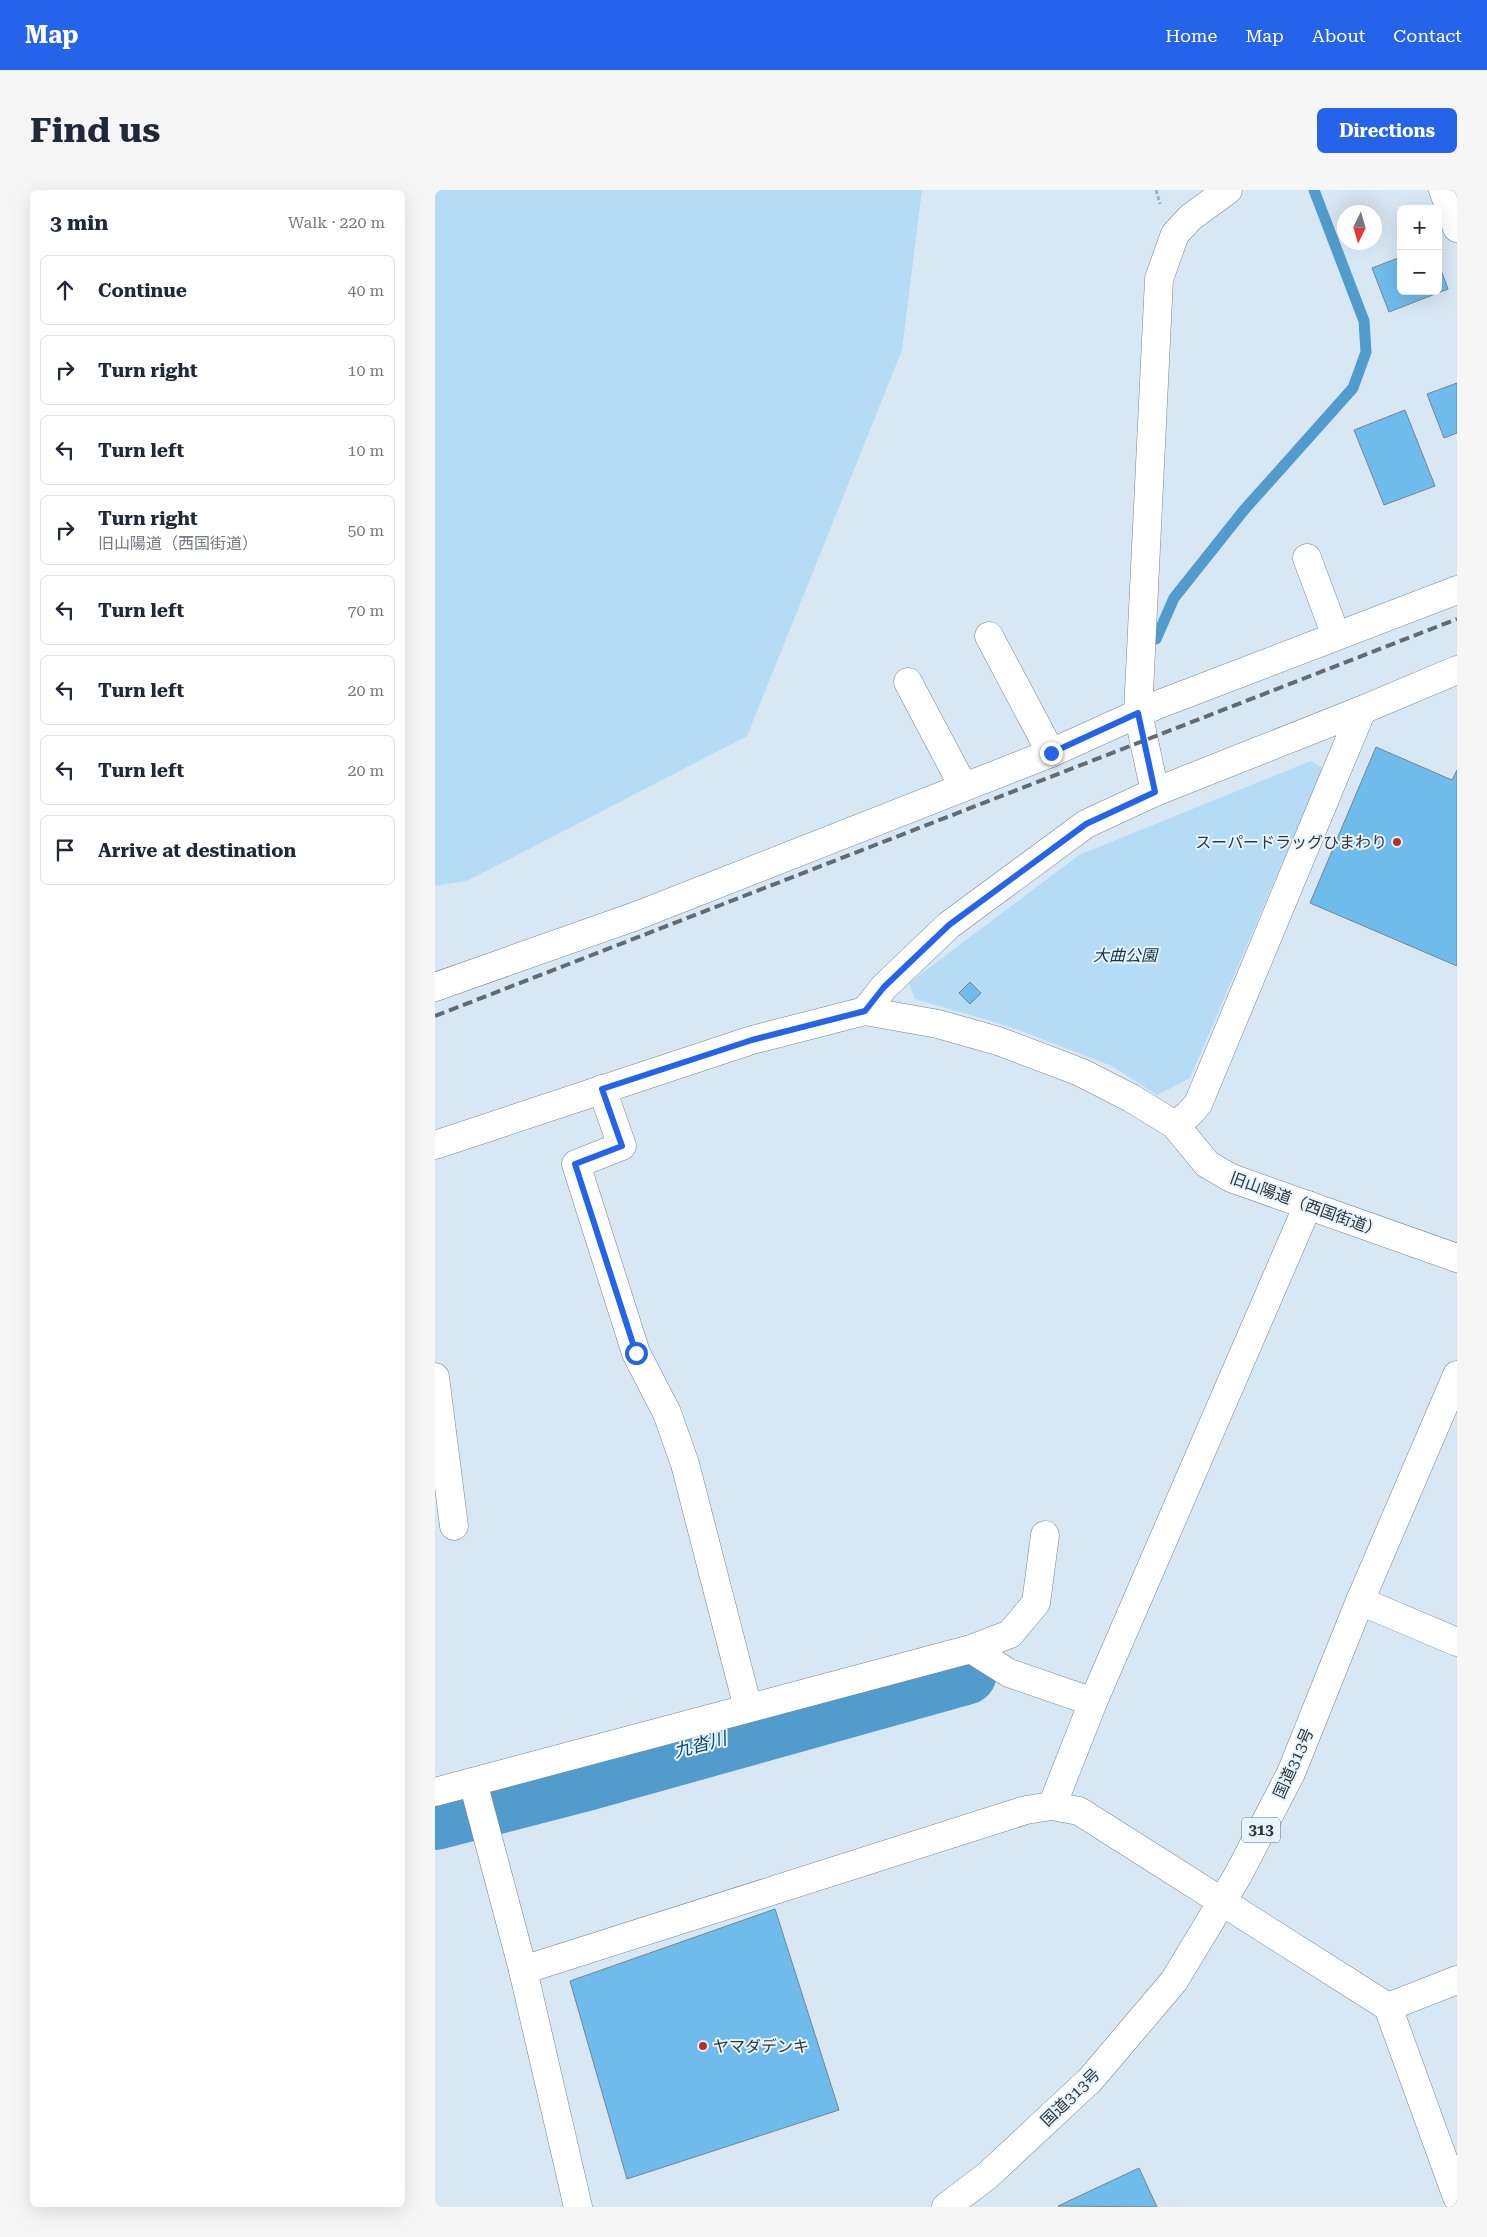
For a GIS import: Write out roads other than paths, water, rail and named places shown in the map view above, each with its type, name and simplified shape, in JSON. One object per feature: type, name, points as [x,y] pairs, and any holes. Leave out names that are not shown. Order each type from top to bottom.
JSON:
[{"type":"main road","points":[[1155,792],[1138,713],[1159,279],[1175,234],[1191,217],[1227,190]]},
{"type":"main road","points":[[1443,190],[1457,228]]},
{"type":"main road","points":[[1307,558],[1336,636]]},
{"type":"main road","points":[[435,987],[636,916],[1051,753],[1138,713],[1457,590]]},
{"type":"main road","points":[[989,636],[1051,753]]},
{"type":"main road","points":[[865,1011],[884,987],[949,925],[1086,824],[1155,792],[1362,710],[1457,670]]},
{"type":"main road","points":[[909,682],[963,786]]},
{"type":"main road","points":[[1175,1125],[1198,1104],[1362,710]]},
{"type":"main road","name":"旧山陽道（西国街道）","points":[[435,1145],[752,1040],[865,1011],[937,1024],[999,1042],[1080,1072],[1131,1098],[1175,1125],[1207,1164],[1231,1178],[1457,1258]]},
{"type":"main road","points":[[602,1089],[622,1146],[575,1164],[636,1353],[667,1413],[685,1464],[748,1708]]},
{"type":"main road","points":[[1052,1806],[1093,1702],[1308,1205]]},
{"type":"main road","name":"国道313号","points":[[946,2207],[987,2176],[1090,2080],[1174,1981],[1222,1903],[1291,1773],[1360,1601],[1457,1375]]},
{"type":"main road","points":[[435,1377],[454,1526]]},
{"type":"main road","points":[[435,1792],[478,1800],[748,1708],[971,1649],[1010,1634],[1036,1603],[1045,1535]]},
{"type":"main road","points":[[1360,1601],[1457,1642]]},
{"type":"main road","points":[[971,1649],[1009,1673],[1093,1702]]},
{"type":"main road","points":[[478,1800],[523,1970],[578,2207]]},
{"type":"main road","points":[[523,1970],[1026,1810],[1052,1806],[1079,1811],[1388,2007],[1457,2197]]},
{"type":"main road","points":[[1388,2007],[1457,1980]]},
{"type":"waterway","points":[[1156,639],[1174,598],[1244,510],[1353,388],[1366,352],[1364,321],[1314,190]]},
{"type":"waterway","name":"九沓川","points":[[435,1818],[586,1779],[965,1673]]},
{"type":"railway","points":[[435,1016],[1457,619]]},
{"type":"place","name":"スーパードラッグひまわり","points":[[1397,842]]},
{"type":"place","name":"ヤマダデンキ","points":[[703,2046]]},
{"type":"park label","name":"大曲公園","points":[[1125,955]]}]
